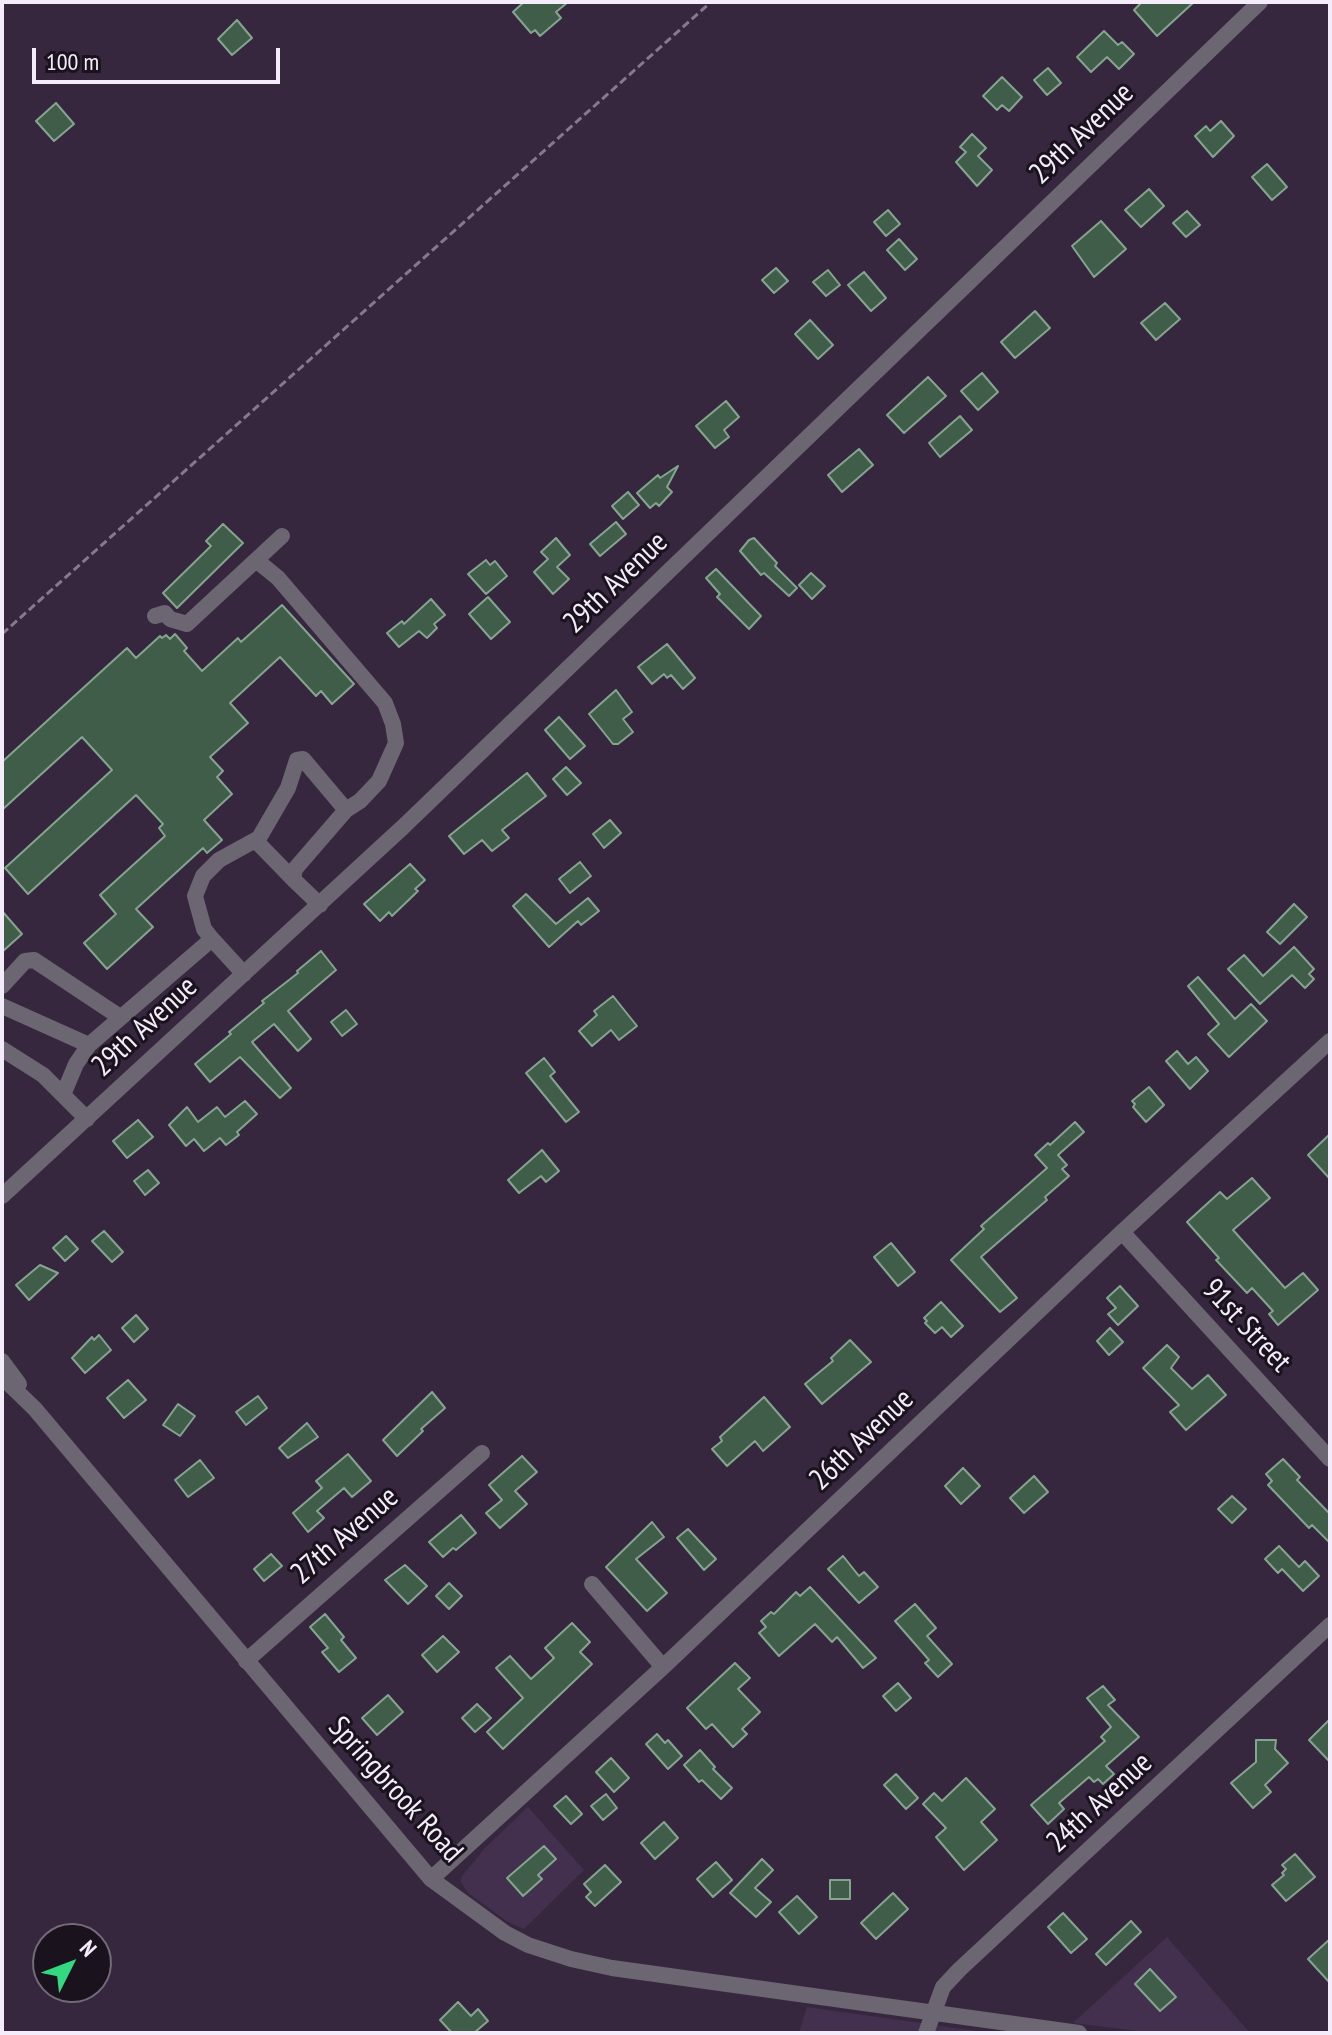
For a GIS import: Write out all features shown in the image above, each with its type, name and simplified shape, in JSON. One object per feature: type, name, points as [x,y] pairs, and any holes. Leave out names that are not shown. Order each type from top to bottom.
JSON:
[{"type":"street","name":"29th Avenue","points":[[2,1196],[320,905],[1260,2]]},
{"type":"street","points":[[155,616],[165,613],[170,619],[187,624],[282,536]]},
{"type":"street","points":[[256,560],[278,578],[385,703],[396,743],[379,781],[360,801],[346,810],[295,869],[293,879]]},
{"type":"street","points":[[244,974],[204,929],[195,896],[203,876],[219,860],[256,841],[288,788],[295,762],[301,758],[346,810]]},
{"type":"street","points":[[256,841],[320,905]]},
{"type":"street","points":[[63,1095],[76,1064],[89,1045],[212,939]]},
{"type":"street","points":[[2,986],[25,961],[34,960],[120,1017]]},
{"type":"street","points":[[2,1006],[89,1045]]},
{"type":"street","name":"26th Avenue","points":[[431,1879],[663,1667],[1122,1232],[1330,1041]]},
{"type":"street","points":[[3,1046],[43,1075],[87,1119]]},
{"type":"street","name":"91st Street","points":[[1122,1232],[1330,1459]]},
{"type":"street","points":[[2,1361],[35,1409]]},
{"type":"street","name":"Springbrook Road","points":[[2,1377],[35,1409],[431,1879],[505,1933],[528,1945],[612,1968],[1079,2033]]},
{"type":"street","name":"27th Avenue","points":[[246,1661],[482,1453]]},
{"type":"street","points":[[592,1584],[663,1667]]},
{"type":"street","name":"24th Avenue","points":[[926,2033],[943,1987],[960,1969],[1330,1625]]},
{"type":"path","points":[[2,634],[711,2]]},
{"type":"shaded area","points":[[528,1807],[584,1870],[524,1929],[508,1922],[468,1893],[461,1882],[462,1876],[485,1848]]},
{"type":"shaded area","points":[[1167,1937],[1250,2033],[1153,2033],[1073,2023]]},
{"type":"shaded area","points":[[807,2007],[991,2033],[799,2033]]},
{"type":"building","points":[[524,2],[568,2],[556,12],[561,18],[540,36],[535,30],[531,33],[513,12]]},
{"type":"building","points":[[1142,2],[1194,2],[1157,36],[1134,10]]},
{"type":"building","points":[[237,20],[252,38],[232,55],[218,39]]},
{"type":"building","points":[[1104,31],[1118,45],[1122,42],[1134,54],[1119,69],[1107,57],[1091,72],[1077,57]]},
{"type":"building","points":[[1048,68],[1061,83],[1047,95],[1034,80]]},
{"type":"building","points":[[1002,77],[1022,97],[1009,111],[1002,105],[997,110],[983,96]]},
{"type":"building","points":[[56,103],[74,124],[54,141],[36,121]]},
{"type":"building","points":[[1221,121],[1234,136],[1213,157],[1195,136],[1206,126],[1210,131]]},
{"type":"building","points":[[972,134],[986,148],[978,156],[992,170],[977,186],[956,162],[966,152],[960,147]]},
{"type":"building","points":[[1267,164],[1287,187],[1272,200],[1252,177]]},
{"type":"building","points":[[1149,189],[1164,206],[1141,227],[1125,210]]},
{"type":"building","points":[[888,210],[900,224],[886,236],[874,222]]},
{"type":"building","points":[[1187,211],[1200,225],[1186,237],[1173,223]]},
{"type":"building","points":[[1101,221],[1126,249],[1094,277],[1072,246]]},
{"type":"building","points":[[899,239],[917,259],[905,270],[887,250]]},
{"type":"building","points":[[776,268],[788,281],[774,293],[762,280]]},
{"type":"building","points":[[828,270],[840,285],[826,296],[813,282]]},
{"type":"building","points":[[864,272],[886,298],[871,311],[848,285]]},
{"type":"building","points":[[1165,303],[1180,319],[1156,340],[1141,323]]},
{"type":"building","points":[[1035,311],[1050,328],[1015,358],[1001,342]]},
{"type":"building","points":[[810,320],[833,345],[818,359],[795,334]]},
{"type":"building","points":[[982,373],[998,392],[978,410],[961,391]]},
{"type":"building","points":[[928,377],[946,396],[904,433],[887,415]]},
{"type":"building","points":[[726,401],[739,417],[724,430],[729,437],[715,448],[696,426]]},
{"type":"building","points":[[960,416],[972,430],[940,457],[929,443]]},
{"type":"building","points":[[859,449],[873,465],[842,492],[828,475]]},
{"type":"building","points":[[678,466],[667,487],[672,492],[659,506],[656,503],[650,508],[637,493],[658,475],[660,478]]},
{"type":"building","points":[[628,492],[639,505],[623,519],[612,506]]},
{"type":"building","points":[[616,522],[626,534],[600,556],[590,544]]},
{"type":"building","points":[[223,524],[243,543],[177,608],[163,593],[211,546],[206,541]]},
{"type":"building","points":[[556,538],[570,555],[557,567],[569,579],[553,594],[534,572],[548,559],[541,552]]},
{"type":"building","points":[[754,538],[797,588],[789,596],[764,573],[761,575],[740,551]]},
{"type":"building","points":[[486,560],[490,565],[495,561],[507,576],[486,594],[468,574]]},
{"type":"building","points":[[716,569],[761,616],[749,629],[717,597],[720,594],[706,578]]},
{"type":"building","points":[[811,573],[825,586],[812,599],[799,585]]},
{"type":"building","points":[[488,597],[510,622],[491,639],[469,614]]},
{"type":"building","points":[[431,599],[445,615],[434,624],[437,628],[427,638],[419,631],[399,647],[387,633],[402,621],[404,624]]},
{"type":"building","points":[[282,605],[354,684],[332,704],[321,691],[316,696],[280,657],[230,703],[248,723],[210,757],[223,771],[217,777],[232,794],[204,820],[222,840],[207,853],[203,848],[136,909],[153,927],[107,969],[84,943],[116,914],[100,895],[165,836],[159,828],[163,824],[136,795],[28,894],[5,868],[112,770],[82,737],[2,810],[2,762],[127,648],[136,658],[160,636],[166,635],[170,639],[175,634],[187,648],[184,651],[202,671],[238,638],[241,642]]},
{"type":"building","points":[[667,644],[695,678],[683,689],[671,675],[667,678],[664,674],[652,684],[638,667]]},
{"type":"building","points":[[616,690],[632,712],[623,719],[633,732],[618,744],[613,744],[589,714]]},
{"type":"building","points":[[559,717],[585,746],[570,759],[545,730]]},
{"type":"building","points":[[566,767],[581,783],[567,795],[553,779]]},
{"type":"building","points":[[527,773],[546,796],[502,830],[509,838],[492,851],[482,840],[464,854],[449,836]]},
{"type":"building","points":[[610,820],[621,833],[604,848],[593,834]]},
{"type":"building","points":[[580,862],[591,876],[570,893],[559,879]]},
{"type":"building","points":[[410,864],[425,880],[392,916],[389,912],[380,921],[364,904]]},
{"type":"building","points":[[526,894],[556,924],[588,898],[599,911],[581,925],[578,921],[549,947],[513,906]]},
{"type":"building","points":[[1294,904],[1307,917],[1280,944],[1267,932]]},
{"type":"building","points":[[2,911],[22,934],[2,952]]},
{"type":"building","points":[[1294,947],[1314,969],[1309,974],[1314,979],[1305,988],[1292,975],[1260,1004],[1228,969],[1244,955],[1263,976]]},
{"type":"building","points":[[321,951],[336,970],[288,1011],[311,1039],[298,1051],[274,1024],[252,1042],[291,1088],[280,1098],[240,1057],[210,1082],[195,1064]]},
{"type":"building","points":[[1198,977],[1235,1019],[1251,1004],[1267,1021],[1229,1057],[1208,1034],[1219,1024],[1188,986]]},
{"type":"building","points":[[613,996],[637,1026],[619,1040],[611,1030],[592,1046],[579,1031],[597,1015],[594,1011]]},
{"type":"building","points":[[346,1010],[357,1024],[342,1036],[331,1022]]},
{"type":"building","points":[[1177,1051],[1188,1064],[1196,1057],[1208,1071],[1190,1089],[1166,1061]]},
{"type":"building","points":[[544,1058],[555,1072],[550,1076],[579,1112],[566,1122],[526,1073]]},
{"type":"building","points":[[1149,1087],[1164,1105],[1146,1122],[1133,1107],[1135,1104],[1132,1101]]},
{"type":"building","points":[[245,1101],[257,1114],[226,1145],[220,1138],[204,1151],[194,1139],[186,1146],[169,1125],[187,1107],[198,1122],[217,1107],[225,1117]]},
{"type":"building","points":[[138,1120],[153,1137],[127,1158],[113,1141]]},
{"type":"building","points":[[1075,1122],[1084,1132],[1058,1155],[1067,1165],[1062,1169],[1069,1176],[1045,1197],[1047,1200],[981,1257],[1017,1298],[1000,1312],[951,1260],[984,1229],[981,1226],[1047,1168],[1035,1155]]},
{"type":"building","points":[[1330,1134],[1330,1179],[1308,1155]]},
{"type":"building","points":[[542,1150],[559,1171],[546,1182],[541,1176],[519,1193],[508,1180]]},
{"type":"building","points":[[148,1170],[159,1183],[145,1195],[134,1181]]},
{"type":"building","points":[[1252,1178],[1270,1198],[1233,1230],[1285,1288],[1303,1273],[1318,1290],[1278,1325],[1269,1314],[1273,1311],[1252,1288],[1247,1293],[1187,1222],[1220,1192],[1227,1199]]},
{"type":"building","points":[[104,1231],[123,1252],[112,1262],[92,1241]]},
{"type":"building","points":[[66,1236],[78,1249],[65,1261],[53,1248]]},
{"type":"building","points":[[891,1243],[915,1272],[898,1286],[874,1257]]},
{"type":"building","points":[[40,1265],[58,1273],[29,1300],[16,1285]]},
{"type":"building","points":[[1120,1286],[1138,1306],[1118,1325],[1108,1314],[1116,1308],[1107,1298]]},
{"type":"building","points":[[941,1302],[963,1326],[951,1337],[942,1327],[935,1333],[925,1323],[924,1318]]},
{"type":"building","points":[[136,1315],[148,1329],[134,1342],[122,1328]]},
{"type":"building","points":[[1110,1328],[1123,1342],[1109,1355],[1097,1341]]},
{"type":"building","points":[[99,1335],[111,1350],[85,1373],[72,1358],[92,1337],[94,1340]]},
{"type":"building","points":[[850,1340],[871,1362],[822,1404],[805,1384],[833,1361],[831,1358]]},
{"type":"building","points":[[1167,1345],[1179,1357],[1171,1368],[1192,1389],[1208,1375],[1226,1395],[1186,1430],[1170,1412],[1179,1405],[1143,1368]]},
{"type":"building","points":[[128,1380],[146,1400],[124,1418],[107,1398]]},
{"type":"building","points":[[432,1392],[445,1408],[397,1456],[383,1440]]},
{"type":"building","points":[[258,1396],[267,1408],[246,1425],[236,1412]]},
{"type":"building","points":[[764,1397],[790,1427],[763,1451],[755,1441],[727,1466],[712,1449],[722,1441],[720,1437]]},
{"type":"building","points":[[178,1404],[195,1416],[180,1436],[163,1425]]},
{"type":"building","points":[[307,1423],[318,1437],[288,1458],[279,1448]]},
{"type":"building","points":[[348,1454],[371,1481],[352,1497],[344,1488],[317,1511],[324,1518],[308,1532],[293,1513],[322,1488],[316,1481]]},
{"type":"building","points":[[522,1456],[537,1472],[515,1491],[527,1504],[500,1528],[486,1513],[502,1500],[489,1485]]},
{"type":"building","points":[[1283,1459],[1300,1477],[1297,1480],[1330,1514],[1330,1543],[1312,1525],[1309,1528],[1268,1485],[1272,1481],[1266,1474]]},
{"type":"building","points":[[200,1460],[214,1478],[188,1497],[175,1480]]},
{"type":"building","points":[[963,1468],[980,1486],[961,1504],[945,1486]]},
{"type":"building","points":[[1034,1476],[1048,1492],[1024,1513],[1010,1498]]},
{"type":"building","points":[[1232,1496],[1246,1509],[1232,1523],[1218,1509]]},
{"type":"building","points":[[461,1515],[476,1533],[443,1557],[429,1542]]},
{"type":"building","points":[[652,1522],[664,1537],[636,1559],[667,1593],[647,1611],[606,1567]]},
{"type":"building","points":[[688,1529],[716,1559],[704,1570],[677,1538]]},
{"type":"building","points":[[1279,1546],[1299,1567],[1305,1561],[1319,1576],[1303,1591],[1282,1569],[1278,1573],[1265,1559]]},
{"type":"building","points":[[271,1554],[282,1566],[264,1581],[254,1569]]},
{"type":"building","points":[[843,1556],[859,1576],[864,1572],[878,1587],[859,1603],[828,1569]]},
{"type":"building","points":[[405,1565],[427,1586],[408,1604],[385,1580]]},
{"type":"building","points":[[449,1583],[462,1596],[449,1609],[436,1596]]},
{"type":"building","points":[[810,1587],[876,1658],[863,1668],[837,1637],[832,1642],[815,1624],[779,1656],[759,1633],[766,1627],[761,1621],[771,1612],[774,1614],[796,1592],[800,1596]]},
{"type":"building","points":[[915,1604],[936,1628],[927,1636],[952,1664],[938,1677],[925,1663],[929,1660],[895,1621]]},
{"type":"building","points":[[325,1614],[356,1658],[339,1672],[322,1652],[328,1648],[310,1627]]},
{"type":"building","points":[[572,1623],[590,1642],[580,1652],[592,1664],[503,1749],[487,1732],[523,1698],[496,1668],[510,1656],[531,1679],[554,1658],[545,1648]]},
{"type":"building","points":[[443,1636],[459,1652],[437,1672],[422,1655]]},
{"type":"building","points":[[735,1663],[750,1678],[738,1689],[760,1712],[742,1729],[747,1734],[733,1747],[712,1724],[706,1729],[687,1708]]},
{"type":"building","points":[[898,1683],[911,1698],[896,1711],[883,1696]]},
{"type":"building","points":[[1103,1686],[1115,1700],[1108,1705],[1139,1737],[1106,1766],[1114,1774],[1103,1784],[1089,1777],[1059,1803],[1064,1809],[1048,1824],[1031,1805],[1105,1741],[1101,1737],[1111,1727],[1087,1698]]},
{"type":"building","points":[[388,1695],[403,1712],[377,1735],[362,1718]]},
{"type":"building","points":[[477,1704],[491,1718],[475,1732],[462,1718]]},
{"type":"building","points":[[1330,1719],[1330,1762],[1309,1740]]},
{"type":"building","points":[[657,1734],[665,1743],[668,1740],[682,1756],[668,1769],[646,1744]]},
{"type":"building","points":[[1256,1740],[1276,1740],[1275,1749],[1288,1763],[1265,1785],[1271,1792],[1253,1808],[1231,1783],[1256,1762]]},
{"type":"building","points":[[700,1750],[732,1788],[721,1799],[684,1765]]},
{"type":"building","points":[[611,1758],[629,1778],[614,1792],[596,1772]]},
{"type":"building","points":[[896,1774],[918,1798],[906,1809],[884,1785]]},
{"type":"building","points":[[966,1778],[995,1809],[981,1822],[997,1840],[964,1870],[936,1837],[946,1828],[923,1804],[934,1793],[942,1801]]},
{"type":"building","points":[[606,1794],[617,1808],[603,1820],[591,1806]]},
{"type":"building","points":[[566,1796],[582,1814],[571,1824],[554,1806]]},
{"type":"building","points":[[664,1822],[678,1838],[655,1859],[641,1843]]},
{"type":"building","points":[[544,1846],[556,1859],[538,1875],[542,1879],[523,1896],[507,1878]]},
{"type":"building","points":[[1295,1854],[1315,1877],[1286,1901],[1272,1885],[1284,1875],[1282,1873],[1286,1869],[1282,1865]]},
{"type":"building","points":[[762,1859],[773,1870],[755,1888],[771,1902],[756,1917],[730,1893]]},
{"type":"building","points":[[716,1862],[732,1880],[713,1897],[697,1879]]},
{"type":"building","points":[[605,1865],[621,1882],[595,1906],[586,1897],[591,1892],[584,1884]]},
{"type":"building","points":[[830,1880],[850,1880],[850,1899],[830,1899]]},
{"type":"building","points":[[893,1893],[908,1909],[876,1939],[861,1923]]},
{"type":"building","points":[[797,1896],[817,1917],[799,1934],[779,1912]]},
{"type":"building","points":[[1063,1913],[1087,1939],[1071,1953],[1048,1927]]},
{"type":"building","points":[[1131,1921],[1141,1932],[1106,1965],[1096,1954]]},
{"type":"building","points":[[1330,1939],[1330,1983],[1308,1959]]},
{"type":"building","points":[[1150,1969],[1176,1997],[1160,2011],[1135,1984]]},
{"type":"building","points":[[458,2002],[471,2016],[478,2009],[488,2021],[474,2033],[452,2033],[440,2020]]}]
